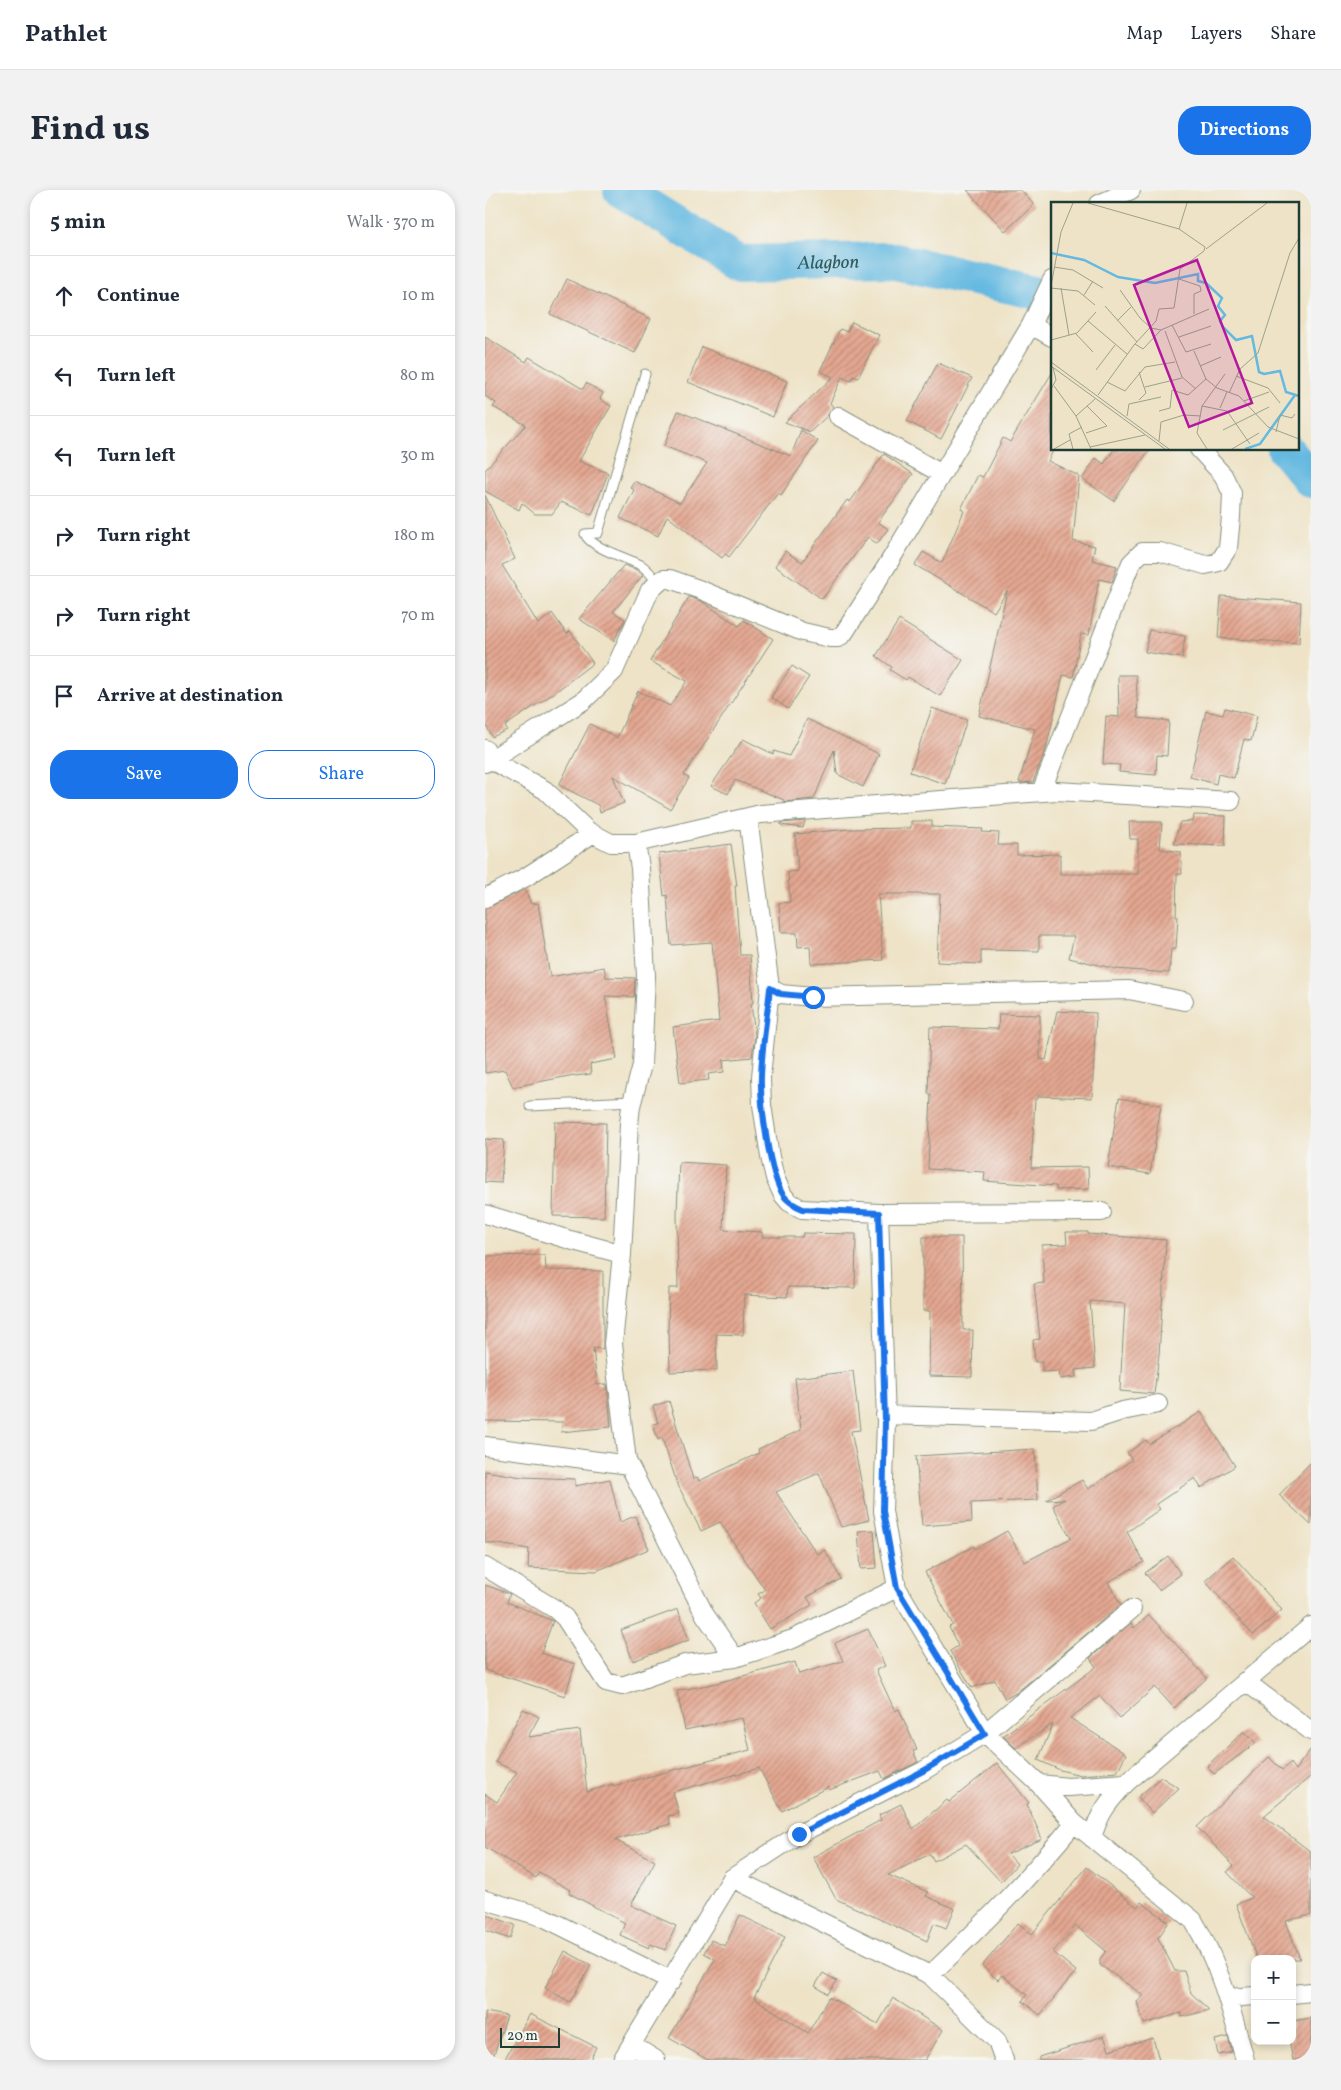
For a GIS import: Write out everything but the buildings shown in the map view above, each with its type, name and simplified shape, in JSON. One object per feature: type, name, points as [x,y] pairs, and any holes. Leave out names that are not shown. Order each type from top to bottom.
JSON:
[{"type":"street","points":[[1104,202],[1131,190]]},
{"type":"street","points":[[487,757],[583,701],[614,671],[650,590],[663,579],[670,579],[803,632],[830,638],[838,638],[844,633],[888,564],[1035,318],[1051,282]]},
{"type":"street","points":[[1035,318],[1051,336]]},
{"type":"street","points":[[838,416],[942,474]]},
{"type":"street","points":[[1041,792],[1131,563],[1143,552],[1160,552],[1205,565],[1219,562],[1227,548],[1232,493],[1223,475],[1200,450]]},
{"type":"street","points":[[487,757],[545,790],[592,834],[611,843],[635,843],[761,814],[1041,792],[1056,791],[1231,801]]},
{"type":"street","points":[[749,817],[770,988],[761,1077],[762,1105],[775,1178],[783,1195],[789,1202],[803,1209],[879,1213],[1102,1212]]},
{"type":"street","points":[[485,898],[526,877],[592,834]]},
{"type":"street","points":[[635,843],[640,868],[646,976],[642,1065],[632,1101],[629,1124],[622,1254],[613,1344],[627,1461],[705,1615],[735,1658]]},
{"type":"street","points":[[770,988],[781,994],[813,997],[1129,990],[1184,1001]]},
{"type":"street","points":[[879,1213],[885,1415],[883,1511],[897,1588],[985,1734],[1039,1784],[1074,1823],[1193,1920],[1205,1938],[1227,1998],[1245,2060]]},
{"type":"street","points":[[485,1214],[622,1254]]},
{"type":"street","points":[[885,1415],[1091,1421],[1122,1411],[1158,1404]]},
{"type":"street","points":[[485,1446],[629,1465]]},
{"type":"street","points":[[485,1567],[560,1613],[606,1682],[610,1685],[622,1686],[685,1664],[735,1658],[793,1639],[897,1588]]},
{"type":"street","points":[[623,2060],[732,1878],[799,1834],[923,1771],[985,1734],[1132,1609]]},
{"type":"street","points":[[1092,1838],[1098,1818],[1125,1783],[1311,1626]]},
{"type":"street","points":[[1245,1681],[1311,1731]]},
{"type":"street","points":[[1039,1784],[1068,1787],[1125,1783]]},
{"type":"street","points":[[930,1976],[999,1909],[1074,1823]]},
{"type":"street","points":[[732,1878],[930,1976],[997,2041],[1004,2060]]},
{"type":"street","points":[[485,1900],[543,1917],[672,1981]]},
{"type":"street","points":[[1296,1994],[1311,1992]]},
{"type":"street","points":[[1227,1998],[1251,1996]]},
{"type":"street","points":[[632,2045],[656,2060]]},
{"type":"lane","points":[[645,374],[597,533],[585,534],[592,543],[642,566],[652,574],[657,583]]},
{"type":"lane","points":[[530,1106],[632,1101]]},
{"type":"waterway","name":"Alagbon","points":[[621,190],[739,263],[891,260],[1051,295]]},
{"type":"waterway","name":"Alagbon","points":[[1286,450],[1311,480]]},
{"type":"route","points":[[799,1834],[923,1771],[985,1734],[897,1588],[883,1511],[885,1421],[879,1213],[803,1209],[796,1206],[783,1195],[775,1178],[770,1157],[762,1105],[761,1077],[770,988],[781,994],[813,997]]}]
